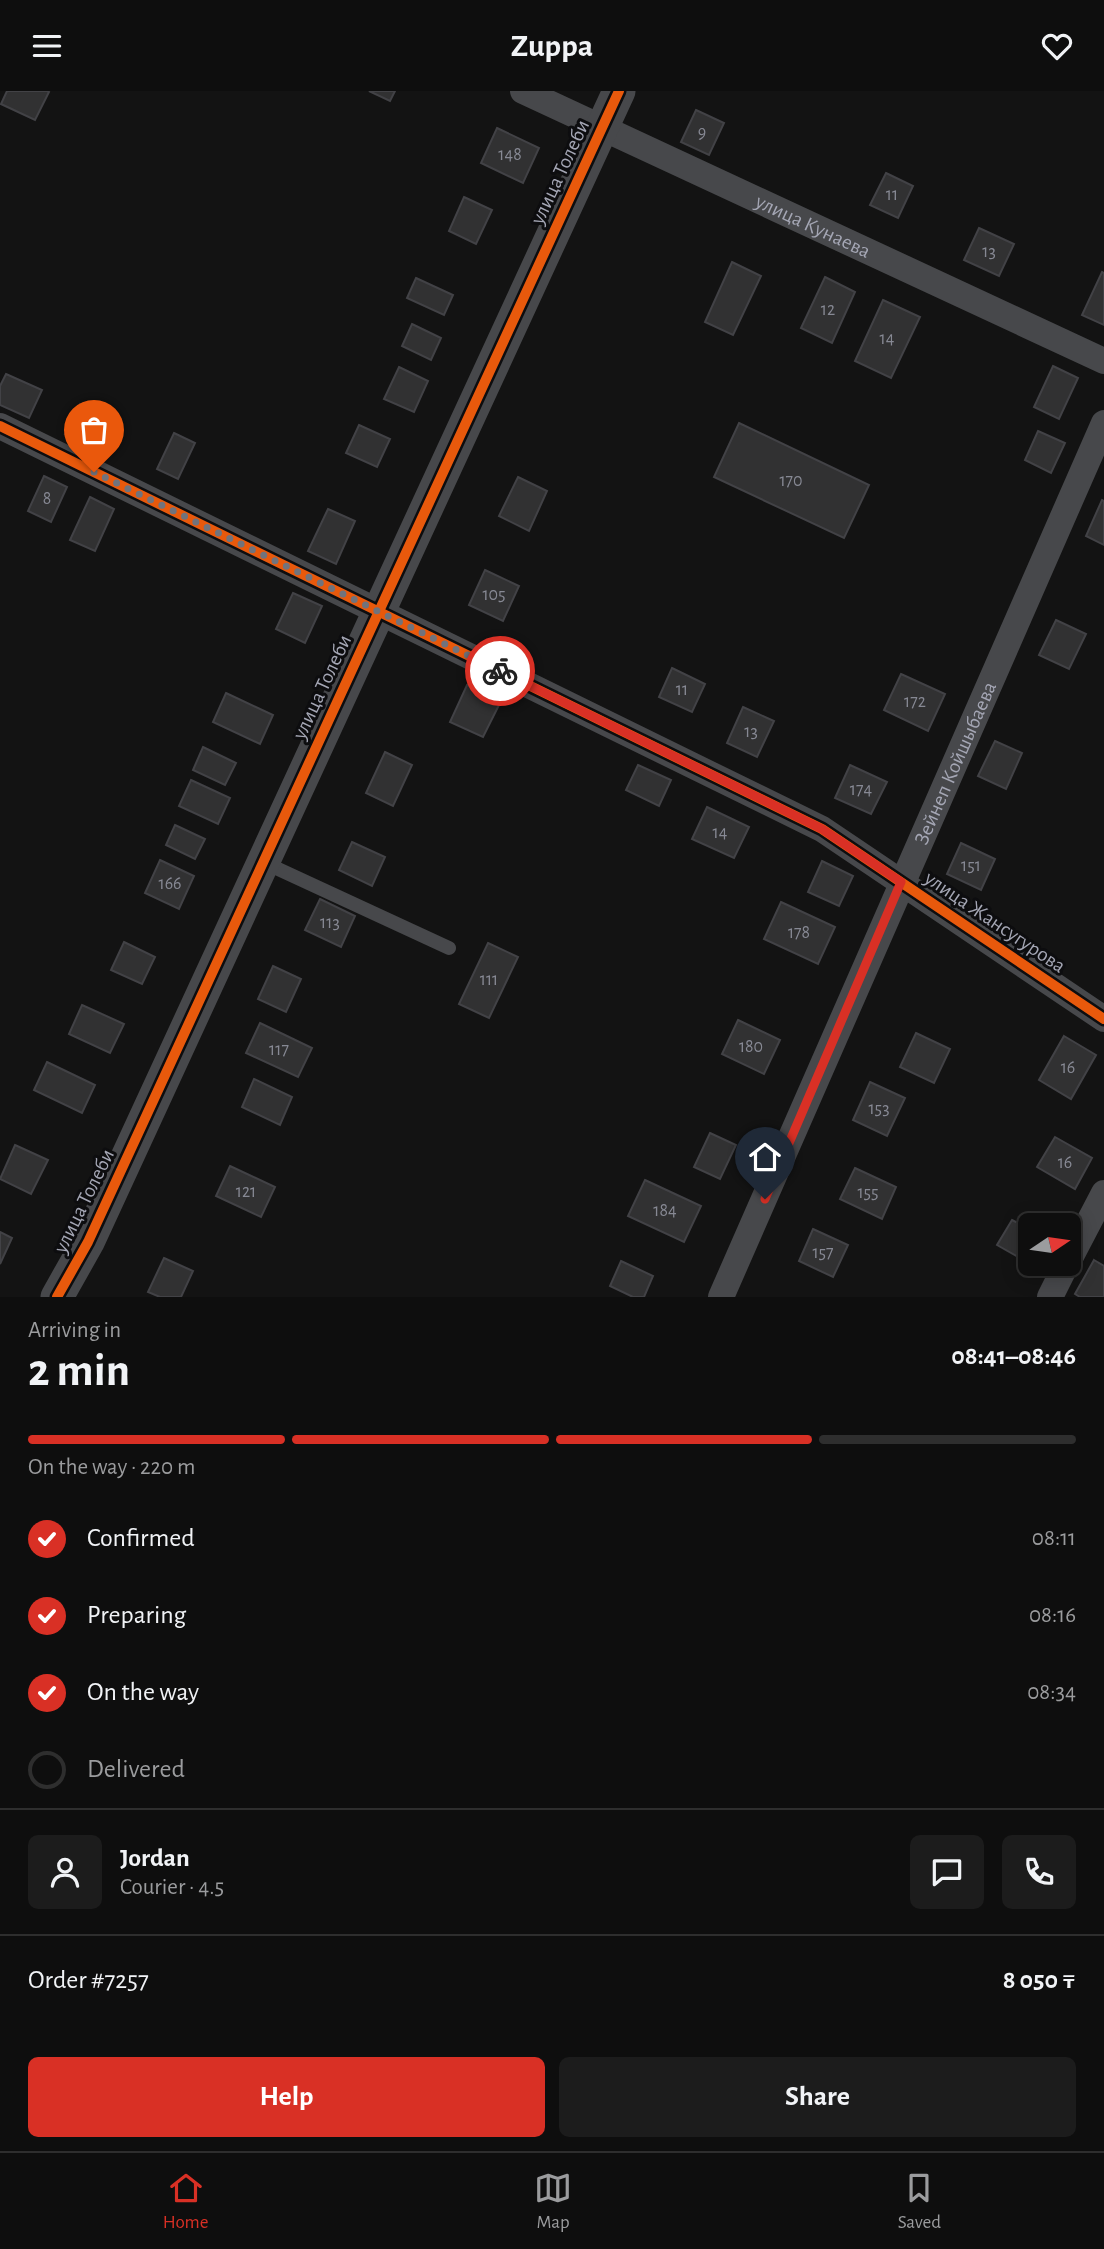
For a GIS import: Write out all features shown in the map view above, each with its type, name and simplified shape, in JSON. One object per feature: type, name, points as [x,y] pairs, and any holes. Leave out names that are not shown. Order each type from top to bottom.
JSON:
[{"type":"street","name":"улица Кунаева","points":[[523,91],[1104,361]]},
{"type":"street","name":"улица Толеби","points":[[57,1297],[88,1242],[619,91]]},
{"type":"street","name":"Зейнеп Койшыбаева","points":[[721,1297],[1104,423]]},
{"type":"street","name":"улица Жансугурова","points":[[0,426],[822,829],[1104,1020]]},
{"type":"street","points":[[1082,1235],[1104,1193]]},
{"type":"street","points":[[1050,1297],[1061,1276]]},
{"type":"lane","points":[[263,862],[449,948]]},
{"type":"building","points":[[7,91],[49,92],[35,120],[1,104]]},
{"type":"building","points":[[369,91],[395,91],[390,101]]},
{"type":"building","points":[[696,110],[724,123],[709,155],[681,142]]},
{"type":"building","points":[[497,128],[539,148],[523,183],[481,163]]},
{"type":"building","points":[[886,173],[913,186],[898,218],[870,205]]},
{"type":"building","points":[[464,197],[492,210],[476,244],[449,231]]},
{"type":"building","points":[[979,228],[1014,244],[999,276],[964,260]]},
{"type":"building","points":[[732,262],[761,276],[733,335],[705,322]]},
{"type":"building","points":[[1102,272],[1104,273],[1104,325],[1082,315]]},
{"type":"building","points":[[825,277],[855,292],[832,343],[801,328]]},
{"type":"building","points":[[416,278],[453,295],[444,315],[407,298]]},
{"type":"building","points":[[883,300],[920,317],[891,378],[855,361]]},
{"type":"building","points":[[412,324],[441,338],[431,360],[402,346]]},
{"type":"building","points":[[1053,366],[1078,378],[1059,419],[1034,407]]},
{"type":"building","points":[[399,367],[428,381],[414,412],[384,399]]},
{"type":"building","points":[[6,374],[42,390],[29,418],[0,405],[0,386]]},
{"type":"building","points":[[80,404],[104,415],[90,446],[65,434]]},
{"type":"building","points":[[739,423],[869,485],[844,538],[714,477]]},
{"type":"building","points":[[359,425],[390,439],[377,467],[346,453]]},
{"type":"building","points":[[1038,431],[1065,443],[1051,473],[1025,460]]},
{"type":"building","points":[[174,433],[195,443],[178,479],[157,469]]},
{"type":"building","points":[[44,476],[67,487],[51,522],[28,511]]},
{"type":"building","points":[[518,477],[547,491],[529,531],[499,516]]},
{"type":"building","points":[[90,497],[114,509],[95,551],[70,540]]},
{"type":"building","points":[[1102,500],[1104,501],[1104,545],[1086,536]]},
{"type":"building","points":[[328,509],[355,521],[336,564],[308,551]]},
{"type":"building","points":[[485,570],[519,586],[503,621],[469,605]]},
{"type":"building","points":[[293,593],[322,606],[305,643],[276,629]]},
{"type":"building","points":[[1056,620],[1086,634],[1069,669],[1039,655]]},
{"type":"building","points":[[672,668],[705,684],[692,712],[659,697]]},
{"type":"building","points":[[901,674],[945,694],[928,731],[884,710]]},
{"type":"building","points":[[467,685],[501,701],[483,737],[450,722]]},
{"type":"building","points":[[226,693],[273,715],[260,744],[213,722]]},
{"type":"building","points":[[743,707],[774,721],[757,757],[727,743]]},
{"type":"building","points":[[995,741],[1022,753],[1006,789],[978,776]]},
{"type":"building","points":[[203,747],[236,763],[225,785],[193,770]]},
{"type":"building","points":[[385,752],[412,765],[393,806],[366,793]]},
{"type":"building","points":[[638,765],[671,780],[659,806],[626,790]]},
{"type":"building","points":[[850,765],[887,782],[871,814],[835,798]]},
{"type":"building","points":[[191,780],[230,798],[218,824],[179,806]]},
{"type":"building","points":[[707,807],[749,827],[734,858],[692,839]]},
{"type":"building","points":[[175,825],[205,839],[195,859],[166,845]]},
{"type":"building","points":[[352,842],[385,857],[372,886],[339,870]]},
{"type":"building","points":[[961,843],[995,859],[981,890],[947,874]]},
{"type":"building","points":[[160,860],[194,876],[179,909],[145,893]]},
{"type":"building","points":[[822,861],[853,876],[839,906],[808,892]]},
{"type":"building","points":[[320,899],[355,916],[341,947],[305,930]]},
{"type":"building","points":[[781,902],[835,927],[818,964],[764,939]]},
{"type":"building","points":[[124,942],[155,957],[142,984],[111,970]]},
{"type":"building","points":[[488,943],[518,957],[489,1018],[459,1004]]},
{"type":"building","points":[[273,966],[301,979],[286,1012],[258,999]]},
{"type":"building","points":[[82,1005],[124,1024],[110,1053],[69,1034]]},
{"type":"building","points":[[738,1020],[780,1040],[764,1074],[722,1054]]},
{"type":"building","points":[[260,1023],[312,1048],[298,1077],[246,1053]]},
{"type":"building","points":[[916,1033],[950,1049],[934,1083],[900,1067]]},
{"type":"building","points":[[1064,1036],[1096,1055],[1071,1099],[1039,1080]]},
{"type":"building","points":[[47,1062],[95,1085],[82,1113],[34,1090]]},
{"type":"building","points":[[254,1079],[292,1097],[280,1125],[242,1107]]},
{"type":"building","points":[[870,1082],[905,1098],[887,1136],[853,1120]]},
{"type":"building","points":[[710,1133],[736,1145],[720,1179],[694,1167]]},
{"type":"building","points":[[1055,1137],[1092,1158],[1075,1189],[1037,1167]]},
{"type":"building","points":[[15,1145],[48,1160],[31,1194],[0,1179]]},
{"type":"building","points":[[230,1166],[275,1187],[261,1217],[216,1196]]},
{"type":"building","points":[[855,1168],[896,1187],[882,1219],[840,1199]]},
{"type":"building","points":[[645,1180],[701,1206],[684,1242],[628,1216]]},
{"type":"building","points":[[1012,1220],[1018,1223],[1018,1257],[997,1245]]},
{"type":"building","points":[[813,1229],[848,1245],[833,1277],[799,1261]]},
{"type":"building","points":[[0,1232],[12,1238],[0,1264]]},
{"type":"building","points":[[164,1258],[193,1271],[181,1297],[160,1297],[148,1292]]},
{"type":"building","points":[[1094,1260],[1104,1266],[1104,1297],[1080,1297],[1075,1294]]},
{"type":"building","points":[[621,1261],[653,1276],[644,1297],[633,1297],[610,1286]]},
{"type":"cycle path","points":[[57,1297],[88,1242],[619,91]]},
{"type":"cycle path","points":[[0,426],[822,829],[1104,1019]]},
{"type":"way so far","points":[[94,472],[500,671]]},
{"type":"route","points":[[500,671],[822,829],[901,882],[765,1199]]}]
